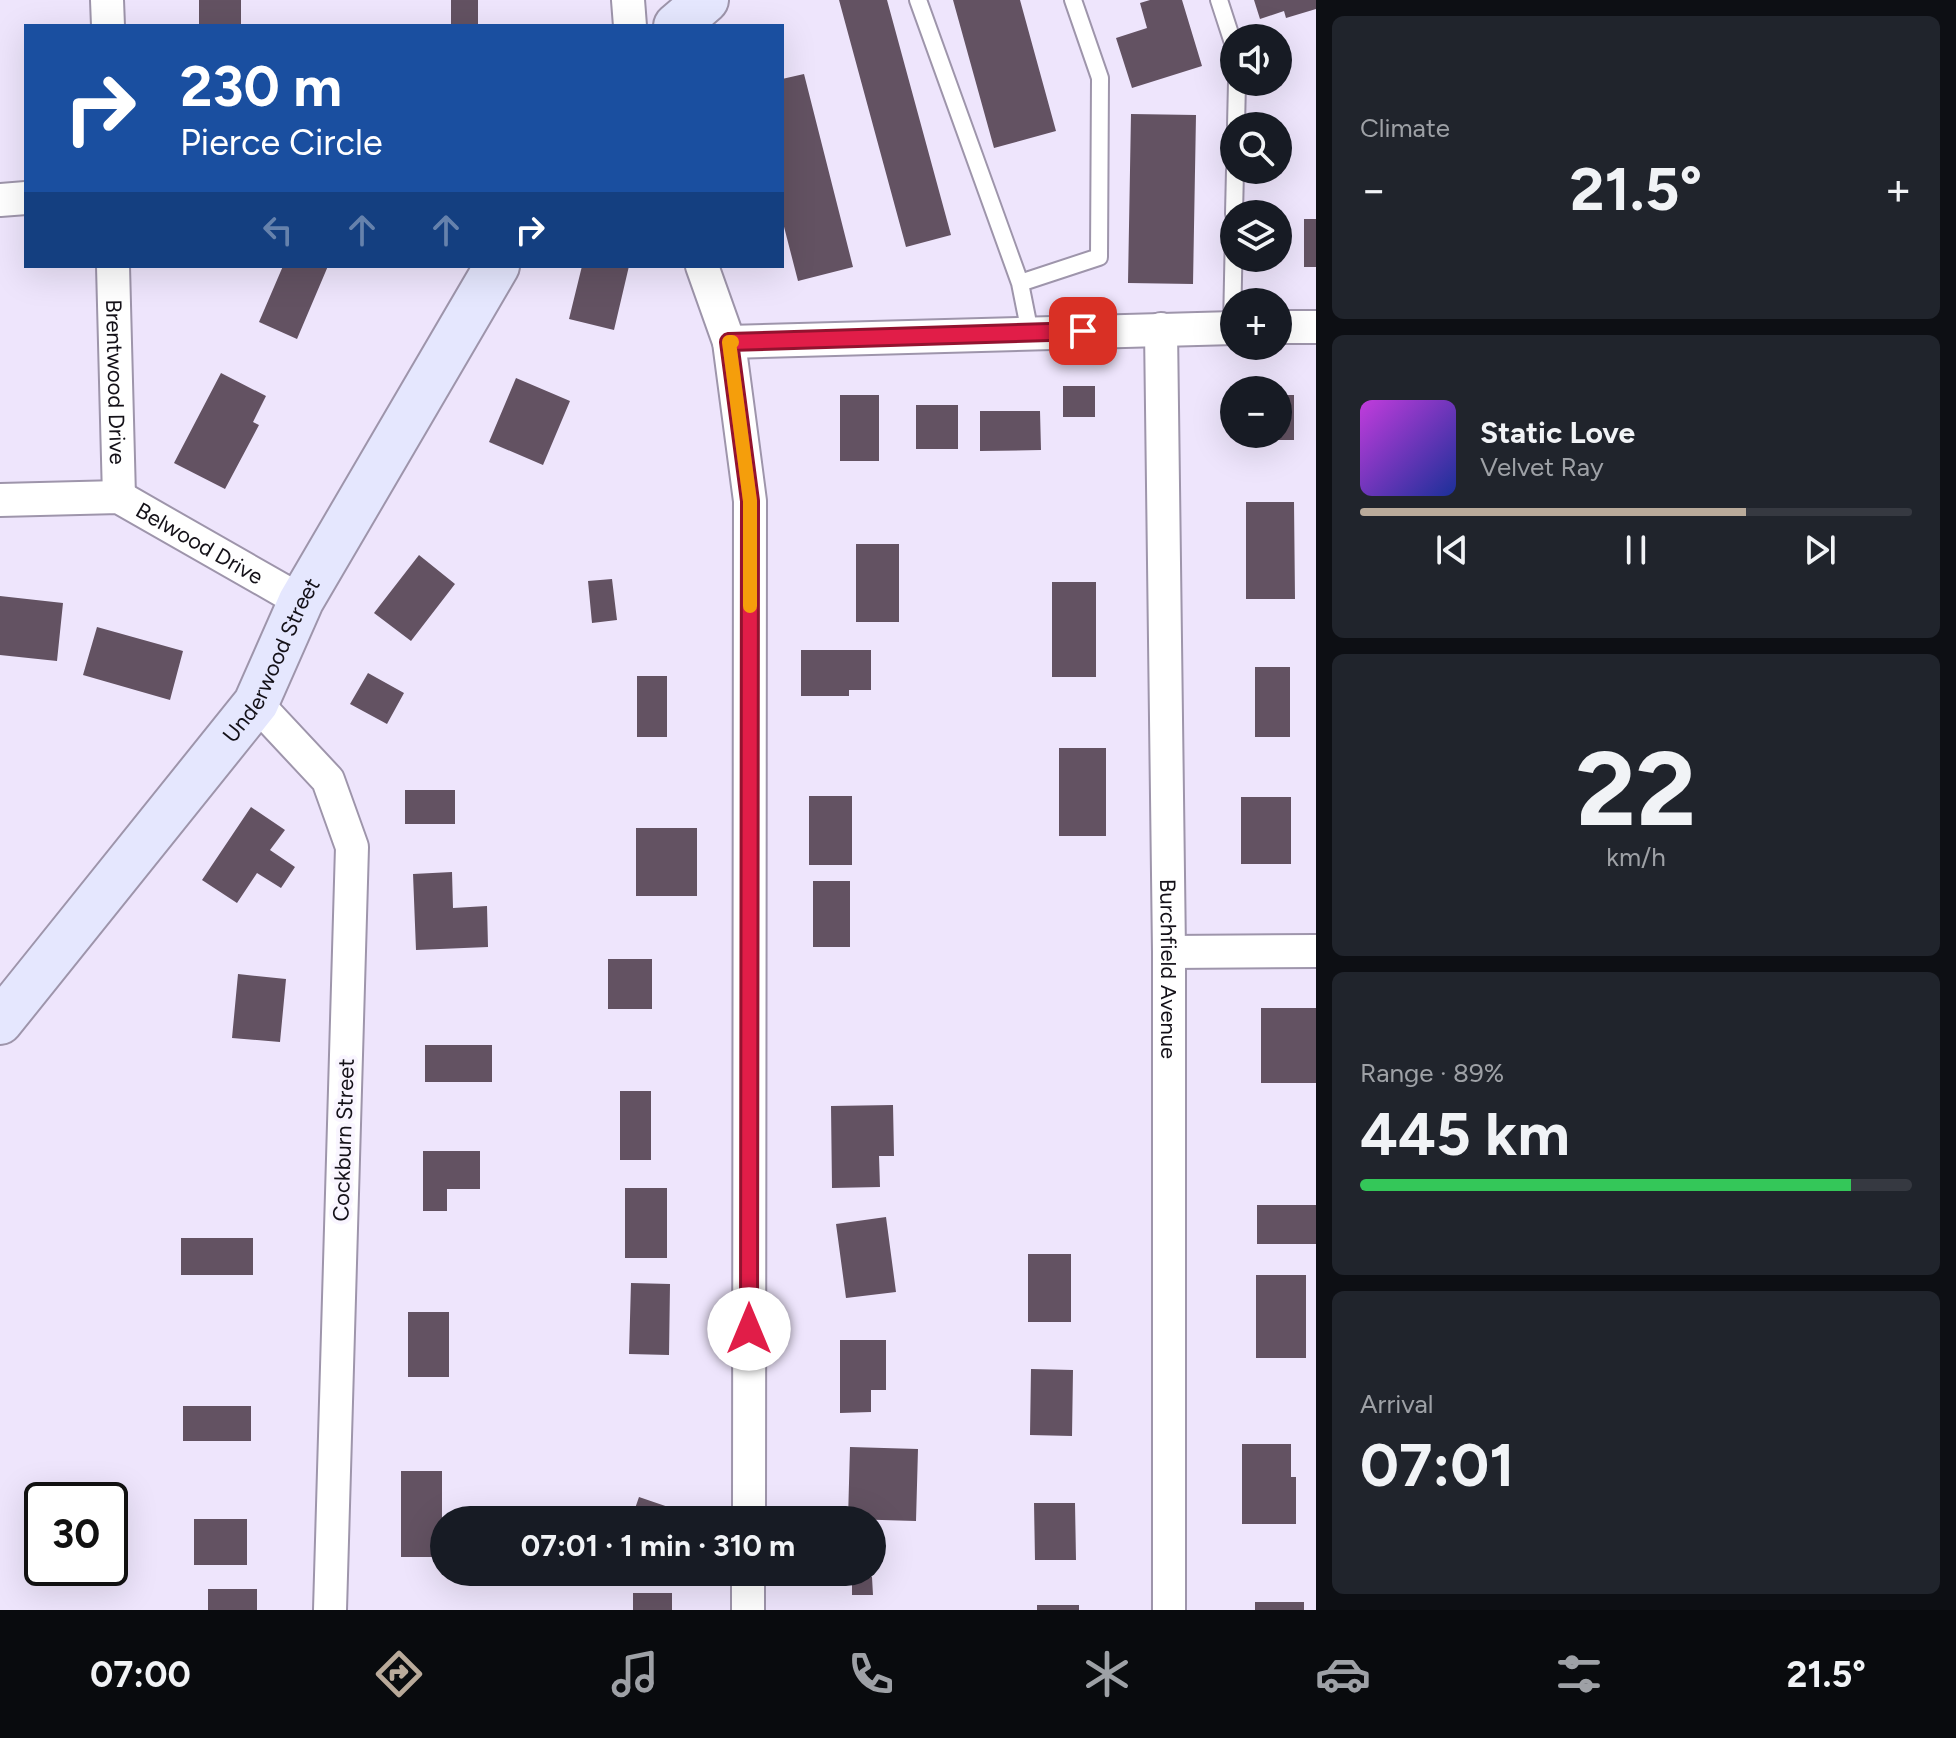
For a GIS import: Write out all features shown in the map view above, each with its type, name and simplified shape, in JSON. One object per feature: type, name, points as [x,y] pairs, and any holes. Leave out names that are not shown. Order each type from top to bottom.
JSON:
[{"type":"street","points":[[107,0],[108,24]]},
{"type":"street","points":[[628,0],[630,24]]},
{"type":"street","points":[[678,24],[706,0]]},
{"type":"street","points":[[0,200],[24,198]]},
{"type":"street","name":"Brentwood Drive","points":[[113,268],[119,497]]},
{"type":"street","name":"Underwood Street","points":[[0,1022],[256,703],[301,601],[496,268]]},
{"type":"street","points":[[703,268],[729,342],[750,501],[749,1506]]},
{"type":"street","points":[[1292,327],[1316,327]]},
{"type":"street","points":[[729,342],[1220,328]]},
{"type":"street","name":"Burchfield Avenue","points":[[1161,329],[1169,952],[1169,1610]]},
{"type":"street","name":"Belwood Drive","points":[[0,500],[119,497],[301,601]]},
{"type":"street","name":"Cockburn Street","points":[[256,703],[328,780],[352,847],[330,1610]]},
{"type":"street","points":[[1169,952],[1316,951]]},
{"type":"street","points":[[748,1586],[748,1610]]},
{"type":"lane","points":[[918,0],[1020,283],[1030,333]]},
{"type":"lane","points":[[1020,283],[1099,257],[1100,78],[1073,0]]},
{"type":"lane","points":[[1219,0],[1227,24]]},
{"type":"building","points":[[199,0],[241,0],[241,24],[199,24]]},
{"type":"building","points":[[451,0],[478,0],[478,24],[451,24]]},
{"type":"building","points":[[839,0],[887,0],[951,235],[906,247]]},
{"type":"building","points":[[953,0],[1020,0],[1056,131],[994,148]]},
{"type":"building","points":[[1182,0],[1202,66],[1132,88],[1116,38],[1147,28],[1140,3]]},
{"type":"building","points":[[1254,0],[1316,0],[1316,9],[1286,18],[1284,11],[1260,19]]},
{"type":"building","points":[[804,74],[853,267],[798,281],[784,227],[784,79]]},
{"type":"building","points":[[1131,114],[1196,115],[1193,284],[1128,283]]},
{"type":"building","points":[[1304,219],[1316,219],[1316,267],[1304,267]]},
{"type":"building","points":[[282,268],[327,268],[297,339],[259,322]]},
{"type":"building","points":[[582,268],[629,268],[614,330],[569,319]]},
{"type":"building","points":[[221,373],[266,396],[253,422],[259,425],[225,489],[174,463]]},
{"type":"building","points":[[516,378],[570,401],[543,465],[489,442]]},
{"type":"building","points":[[1063,386],[1095,386],[1095,417],[1063,417]]},
{"type":"building","points":[[840,395],[879,395],[879,461],[840,461]]},
{"type":"building","points":[[1292,395],[1294,395],[1292,440]]},
{"type":"building","points":[[916,405],[958,405],[958,449],[916,449]]},
{"type":"building","points":[[980,411],[1040,411],[1041,450],[980,451]]},
{"type":"building","points":[[1246,502],[1294,502],[1295,599],[1246,599]]},
{"type":"building","points":[[856,544],[899,544],[899,622],[856,622]]},
{"type":"building","points":[[419,555],[455,584],[411,641],[374,613]]},
{"type":"building","points":[[612,579],[617,620],[592,623],[588,581]]},
{"type":"building","points":[[1052,582],[1096,582],[1096,677],[1052,677]]},
{"type":"building","points":[[0,596],[63,603],[57,661],[0,655]]},
{"type":"building","points":[[97,627],[183,651],[170,700],[83,675]]},
{"type":"building","points":[[801,650],[871,650],[871,690],[849,690],[849,696],[801,696]]},
{"type":"building","points":[[1255,667],[1290,667],[1290,737],[1255,737]]},
{"type":"building","points":[[368,673],[404,693],[387,724],[350,704]]},
{"type":"building","points":[[637,676],[667,676],[667,737],[637,737]]},
{"type":"building","points":[[1059,748],[1106,748],[1106,836],[1059,836]]},
{"type":"building","points":[[405,790],[455,790],[455,824],[405,824]]},
{"type":"building","points":[[809,796],[852,796],[852,865],[809,865]]},
{"type":"building","points":[[1241,797],[1291,797],[1291,864],[1241,864]]},
{"type":"building","points":[[251,807],[285,830],[270,850],[295,867],[281,888],[257,873],[237,903],[202,880]]},
{"type":"building","points":[[636,828],[697,828],[697,896],[636,896]]},
{"type":"building","points":[[452,872],[453,908],[487,906],[488,947],[416,950],[413,874]]},
{"type":"building","points":[[813,881],[850,881],[850,947],[813,947]]},
{"type":"building","points":[[608,959],[652,959],[652,1009],[608,1009]]},
{"type":"building","points":[[238,974],[286,979],[280,1042],[232,1038]]},
{"type":"building","points":[[1261,1008],[1316,1008],[1316,1083],[1261,1083]]},
{"type":"building","points":[[425,1045],[492,1045],[492,1082],[425,1082]]},
{"type":"building","points":[[620,1091],[651,1091],[651,1160],[620,1160]]},
{"type":"building","points":[[893,1105],[894,1156],[879,1156],[880,1187],[832,1188],[831,1106]]},
{"type":"building","points":[[423,1151],[480,1151],[480,1189],[447,1189],[447,1211],[423,1211]]},
{"type":"building","points":[[625,1188],[667,1188],[667,1258],[625,1258]]},
{"type":"building","points":[[1257,1205],[1316,1205],[1316,1244],[1257,1244]]},
{"type":"building","points":[[886,1217],[896,1292],[846,1298],[836,1224]]},
{"type":"building","points":[[181,1238],[253,1238],[253,1275],[181,1275]]},
{"type":"building","points":[[1028,1254],[1071,1254],[1071,1322],[1028,1322]]},
{"type":"building","points":[[1256,1275],[1306,1275],[1306,1358],[1256,1358]]},
{"type":"building","points":[[631,1283],[670,1284],[669,1355],[629,1354]]},
{"type":"building","points":[[408,1312],[449,1312],[449,1377],[408,1377]]},
{"type":"building","points":[[840,1340],[886,1340],[886,1390],[871,1390],[871,1412],[840,1413]]},
{"type":"building","points":[[1031,1369],[1073,1370],[1072,1436],[1030,1435]]},
{"type":"building","points":[[183,1406],[251,1406],[251,1441],[183,1441]]},
{"type":"building","points":[[1242,1444],[1291,1444],[1291,1477],[1296,1477],[1296,1524],[1242,1524]]},
{"type":"building","points":[[850,1447],[918,1449],[916,1521],[886,1520],[886,1506],[848,1506]]},
{"type":"building","points":[[401,1471],[442,1471],[442,1506],[430,1506],[430,1557],[401,1557]]},
{"type":"building","points":[[639,1497],[665,1506],[636,1506]]},
{"type":"building","points":[[1034,1503],[1075,1503],[1076,1560],[1035,1560]]},
{"type":"building","points":[[194,1519],[247,1519],[247,1565],[194,1565]]},
{"type":"building","points":[[852,1586],[872,1586],[873,1595],[852,1595]]},
{"type":"building","points":[[208,1589],[257,1589],[257,1610],[208,1610]]},
{"type":"building","points":[[633,1593],[672,1593],[672,1610],[633,1610]]},
{"type":"building","points":[[1255,1602],[1304,1602],[1304,1610],[1255,1610]]},
{"type":"building","points":[[1037,1605],[1079,1605],[1079,1610],[1037,1610]]},
{"type":"slow traffic","points":[[732,342],[729,342],[750,501],[750,606]]},
{"type":"route","points":[[749,1329],[750,501],[729,342],[1083,331]]}]
